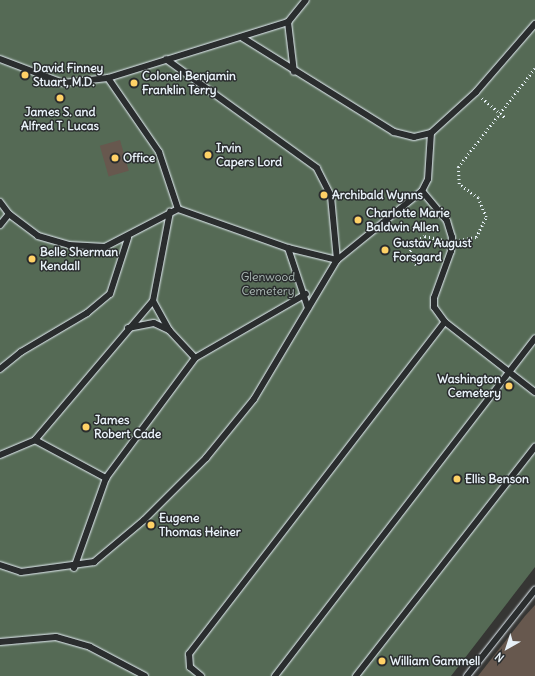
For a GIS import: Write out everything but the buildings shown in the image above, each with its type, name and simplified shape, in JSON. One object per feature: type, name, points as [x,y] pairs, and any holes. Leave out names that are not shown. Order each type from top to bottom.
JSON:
[{"type":"lane","points":[[0,60],[63,83],[108,78],[166,59],[243,38],[288,22],[306,0]]},
{"type":"lane","points":[[288,22],[294,72]]},
{"type":"lane","points":[[243,38],[294,72],[394,132],[414,137],[431,133],[475,93],[535,24]]},
{"type":"lane","points":[[166,59],[317,168],[331,196],[337,260]]},
{"type":"lane","points":[[108,78],[158,152],[178,209]]},
{"type":"lane","points":[[0,565],[21,572],[74,568],[94,562],[144,520],[206,458],[254,399],[337,260],[422,191],[428,179],[431,133]]},
{"type":"lane","points":[[422,191],[447,221],[452,241],[434,298],[434,307],[445,322],[535,392]]},
{"type":"lane","points":[[0,202],[9,214],[38,236],[69,245],[105,247],[128,238],[170,212],[178,209],[288,248],[337,260]]},
{"type":"lane","points":[[0,455],[35,440],[128,328],[153,301],[170,212]]},
{"type":"lane","points":[[0,225],[9,214]]},
{"type":"lane","points":[[0,369],[21,352],[87,313],[110,294],[128,238]]},
{"type":"lane","points":[[288,248],[306,294],[308,308]]},
{"type":"lane","points":[[74,568],[106,478],[195,358],[306,294]]},
{"type":"lane","points":[[153,301],[169,330],[195,358]]},
{"type":"lane","points":[[201,676],[190,667],[189,654],[445,322]]},
{"type":"lane","points":[[128,328],[154,323],[169,330]]},
{"type":"lane","points":[[275,676],[535,338]]},
{"type":"lane","points":[[35,440],[106,478]]},
{"type":"lane","points":[[356,676],[535,447]]},
{"type":"lane","points":[[467,676],[535,590]]},
{"type":"lane","points":[[0,642],[56,637],[90,647],[145,676]]},
{"type":"path","points":[[416,265],[410,255],[410,248],[418,238],[452,241],[470,239],[483,227],[483,207],[459,184],[456,173],[535,68]]},
{"type":"path","points":[[475,93],[506,118]]},
{"type":"green space","name":"Glenwood Cemetery","points":[[0,0],[535,0],[535,567],[451,676],[0,676]]},
{"type":"place","name":"David Finney Stuart, M.D.","points":[[25,75]]},
{"type":"place","name":"Colonel Benjamin Franklin Terry","points":[[134,83]]},
{"type":"place","name":"James S. and Alfred T. Lucas","points":[[60,98]]},
{"type":"place","name":"Irvin Capers Lord","points":[[208,155]]},
{"type":"place","name":"Office","points":[[115,158]]},
{"type":"place","name":"Archibald Wynns","points":[[324,195]]},
{"type":"place","name":"Charlotte Marie Baldwin Allen","points":[[358,220]]},
{"type":"place","name":"Gustav August Forsgard","points":[[385,250]]},
{"type":"place","name":"Belle Sherman Kendall","points":[[32,259]]},
{"type":"place","name":"Washington Cemetery","points":[[509,386]]},
{"type":"place","name":"James Robert Cade","points":[[86,427]]},
{"type":"place","name":"Ellis Benson","points":[[457,479]]},
{"type":"place","name":"Eugene Thomas Heiner","points":[[151,525]]},
{"type":"place","name":"William Gammell","points":[[382,661]]}]
